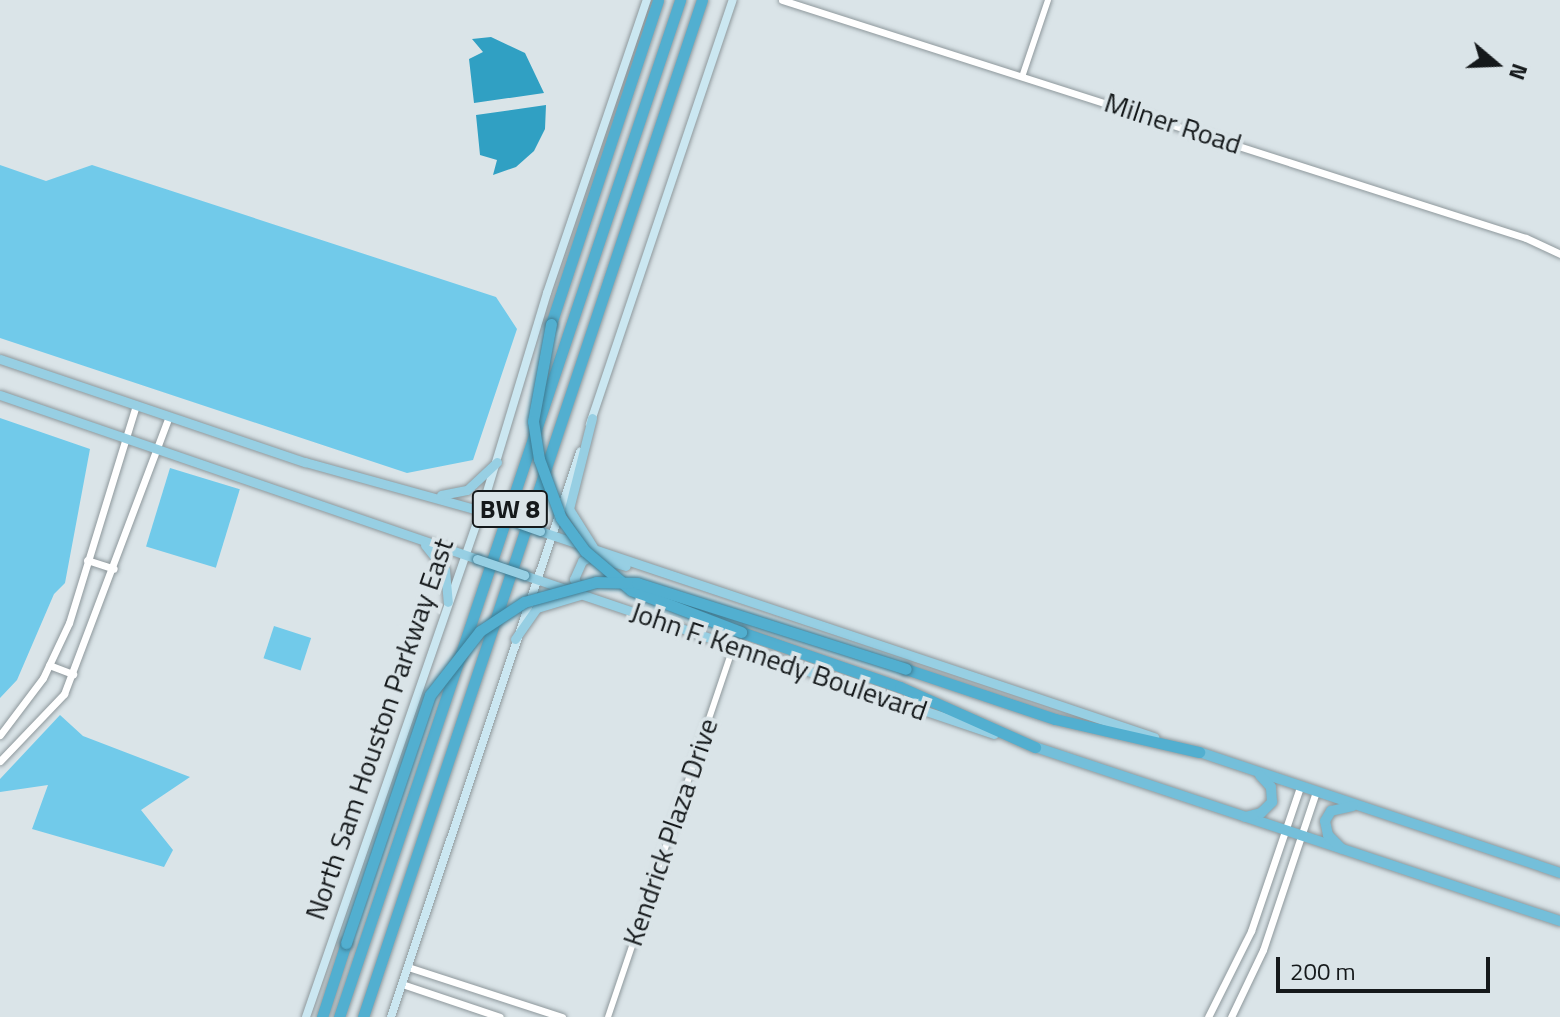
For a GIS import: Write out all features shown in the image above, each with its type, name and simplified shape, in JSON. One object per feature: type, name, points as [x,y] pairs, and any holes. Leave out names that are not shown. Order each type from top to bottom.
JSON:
[{"type":"highway","points":[[658,0],[551,324],[533,421],[539,459],[561,518],[585,551],[631,590],[913,692],[1035,747]]},
{"type":"highway","name":"North Sam Houston Parkway East","points":[[339,1017],[680,0]]},
{"type":"highway","name":"BW 8","points":[[363,1017],[702,0]]},
{"type":"highway","points":[[322,1017],[430,695],[480,631],[524,602],[596,582],[637,583],[1055,719],[1199,752]]},
{"type":"highway","name":"John F. Kennedy Boulevard","points":[[1035,747],[1346,853],[1560,921]]},
{"type":"highway","name":"John F. Kennedy Boulevard","points":[[1199,752],[1559,873]]},
{"type":"highway","points":[[1243,817],[1261,813],[1272,802],[1271,787],[1260,774]]},
{"type":"highway","points":[[1346,853],[1328,835],[1326,817],[1339,807],[1358,806]]},
{"type":"highway","points":[[1538,916],[1560,913]]},
{"type":"main road","name":"North Sam Houston Parkway East","points":[[306,1017],[481,510],[544,302],[647,0]]},
{"type":"main road","points":[[391,1017],[535,578],[545,532],[592,418],[733,0]]},
{"type":"main road","name":"John F. Kennedy Boulevard","points":[[0,359],[305,462],[481,510],[1199,752]]},
{"type":"main road","name":"John F. Kennedy Boulevard","points":[[0,395],[415,539],[1035,747]]},
{"type":"main road","points":[[592,418],[569,509],[579,532],[599,551]]},
{"type":"main road","points":[[435,496],[467,490],[497,462]]},
{"type":"main road","points":[[415,539],[442,562],[448,602]]},
{"type":"main road","points":[[515,639],[537,608],[583,594],[574,579],[582,561],[591,556],[668,574]]},
{"type":"street","name":"Milner Road","points":[[782,0],[1023,74],[1526,238],[1560,254]]},
{"type":"street","points":[[1023,74],[1048,0]]},
{"type":"street","points":[[0,735],[49,665],[69,623],[136,405]]},
{"type":"street","points":[[0,761],[64,694],[114,569],[169,416]]},
{"type":"street","points":[[87,560],[114,569]]},
{"type":"street","name":"Kendrick Plaza Drive","points":[[608,1017],[733,647]]},
{"type":"street","points":[[49,665],[73,674]]},
{"type":"street","points":[[1208,1017],[1237,964],[1300,787]]},
{"type":"street","points":[[1231,1017],[1255,972],[1316,792]]},
{"type":"street","points":[[1237,964],[1255,972]]},
{"type":"street","points":[[408,967],[562,1017]]},
{"type":"street","points":[[402,984],[500,1017]]},
{"type":"shaded area","points":[[491,37],[525,53],[544,93],[474,103],[469,59],[483,52],[472,39]]},
{"type":"shaded area","points":[[546,105],[545,129],[534,151],[516,167],[493,175],[497,160],[480,155],[476,115]]},
{"type":"shaded area","points":[[0,165],[46,181],[92,165],[496,297],[517,329],[473,460],[407,473],[0,338]]},
{"type":"shaded area","points":[[0,418],[90,449],[65,583],[54,594],[17,680],[0,698]]},
{"type":"shaded area","points":[[170,468],[240,489],[216,568],[146,546]]},
{"type":"shaded area","points":[[274,626],[311,638],[301,670],[263,658]]},
{"type":"shaded area","points":[[60,715],[83,736],[190,777],[141,810],[173,850],[164,867],[32,829],[48,785],[0,792],[0,779]]}]
